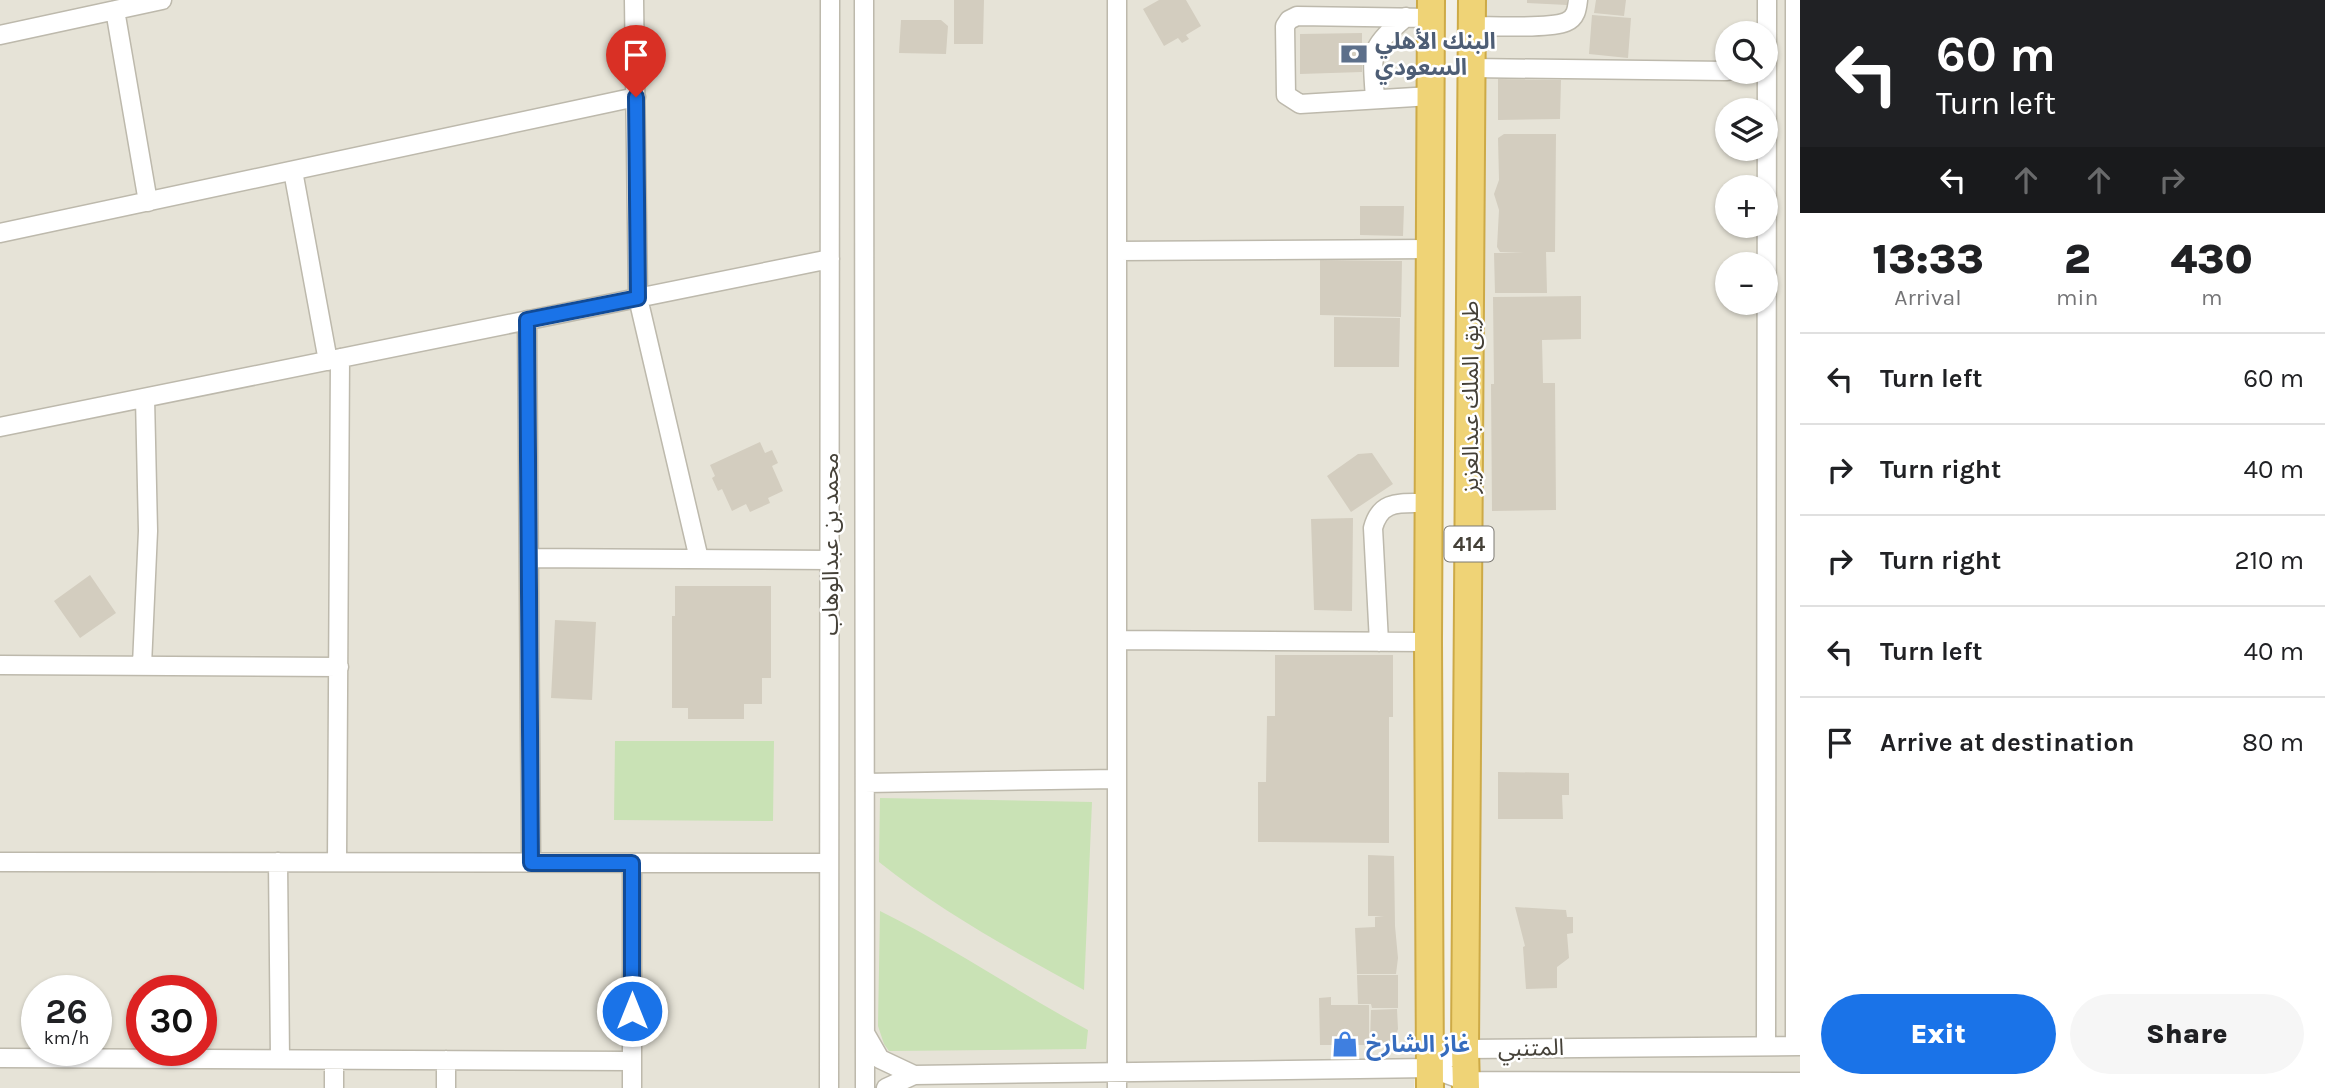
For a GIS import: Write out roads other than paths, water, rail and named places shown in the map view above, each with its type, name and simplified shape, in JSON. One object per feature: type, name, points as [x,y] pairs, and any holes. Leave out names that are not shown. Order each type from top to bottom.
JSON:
[{"type":"highway","name":"طريق الملك عبدالعزيز","points":[[1423,12],[1431,96],[1428,642],[1430,1078]]},
{"type":"highway","name":"طريق الملك عبدالعزيز","points":[[1466,1085],[1472,13]]},
{"type":"street","points":[[0,35],[162,0]]},
{"type":"street","points":[[634,0],[638,298],[699,559]]},
{"type":"street","name":"محمد بن عبدالوهاب","points":[[829,1088],[830,0]]},
{"type":"street","name":"محمد بن عبدالوهاب","points":[[864,0],[864,1088]]},
{"type":"street","points":[[1117,0],[1117,1080]]},
{"type":"street","points":[[1472,13],[1549,25],[1567,22],[1577,13],[1578,0]]},
{"type":"street","points":[[1767,0],[1767,21]]},
{"type":"street","points":[[1796,0],[1798,1046]]},
{"type":"street","points":[[115,10],[148,202]]},
{"type":"street","points":[[1375,99],[1373,52],[1382,37],[1423,12]]},
{"type":"street","points":[[1423,12],[1297,16],[1289,20],[1284,26],[1286,95],[1300,104],[1431,96]]},
{"type":"street","points":[[1472,68],[1715,71]]},
{"type":"street","points":[[1766,84],[1766,1046]]},
{"type":"street","points":[[0,233],[636,97]]},
{"type":"street","points":[[293,171],[334,359],[339,667],[337,862]]},
{"type":"street","points":[[1118,251],[1430,249]]},
{"type":"street","points":[[0,427],[830,259]]},
{"type":"street","points":[[527,320],[531,863]]},
{"type":"street","points":[[142,665],[148,531],[145,398]]},
{"type":"street","points":[[1379,642],[1373,528],[1376,516],[1384,507],[1394,504],[1429,503]]},
{"type":"street","points":[[529,558],[830,559]]},
{"type":"street","points":[[1118,640],[1428,642]]},
{"type":"street","points":[[0,665],[339,667]]},
{"type":"street","points":[[864,783],[1117,779]]},
{"type":"street","points":[[0,862],[829,863]]},
{"type":"street","points":[[278,862],[280,1059]]},
{"type":"street","points":[[632,863],[632,1088]]},
{"type":"street","points":[[864,1033],[880,1059],[914,1075],[1117,1080],[1430,1078]]},
{"type":"street","name":"المتنبي","points":[[1430,1078],[1465,1049],[1798,1046]]},
{"type":"street","points":[[0,1058],[632,1061]]},
{"type":"street","points":[[334,1060],[334,1088]]},
{"type":"street","points":[[446,1060],[446,1088]]},
{"type":"street","points":[[886,1088],[914,1075]]},
{"type":"street","name":"المتنبي","points":[[1430,1078],[1466,1085],[1796,1084]]},
{"type":"place","name":"البنك الأهلي السعودي","points":[[1354,54]]},
{"type":"place","name":"غاز الشارخ","points":[[1345,1044]]}]
